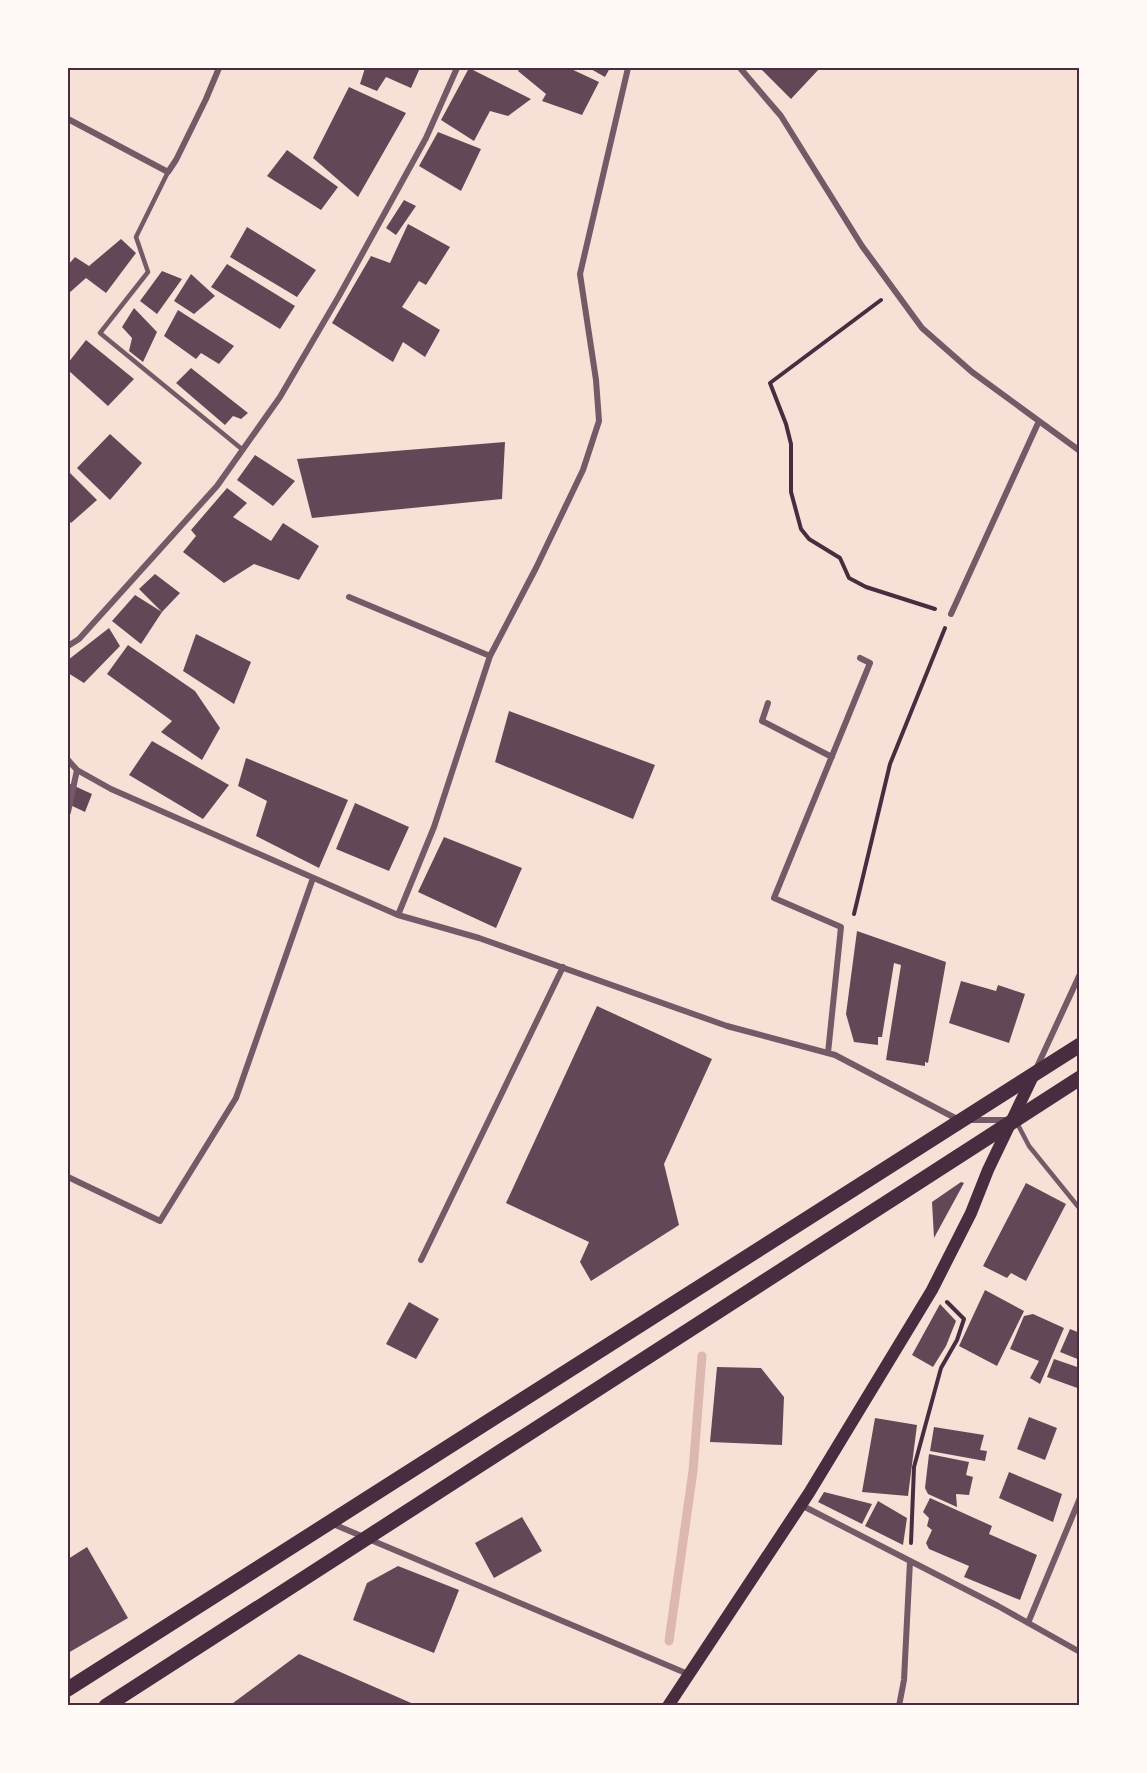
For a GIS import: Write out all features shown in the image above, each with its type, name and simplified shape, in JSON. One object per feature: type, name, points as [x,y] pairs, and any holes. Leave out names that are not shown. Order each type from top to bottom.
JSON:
[{"type":"main road","points":[[68,1689],[1080,1045]]},
{"type":"main road","points":[[668,1706],[801,1505],[882,1376],[932,1290],[971,1214],[988,1170],[1034,1073]]},
{"type":"main road","points":[[106,1706],[1013,1119],[1080,1078]]},
{"type":"street","points":[[68,119],[168,172],[206,99],[219,68]]},
{"type":"street","points":[[68,646],[79,639],[218,486],[280,397],[426,138],[457,68]]},
{"type":"street","points":[[398,915],[434,827],[490,656],[583,470],[599,421],[596,380],[580,274],[628,68]]},
{"type":"street","points":[[740,68],[782,116],[862,246],[922,328],[972,372],[1080,451]]},
{"type":"street","points":[[951,614],[1039,421]]},
{"type":"street","points":[[349,597],[490,656]]},
{"type":"street","points":[[828,1053],[841,927],[774,898],[870,663],[860,658]]},
{"type":"street","points":[[768,704],[762,721],[832,757]]},
{"type":"street","points":[[68,760],[77,770],[111,789],[398,915],[478,938],[727,1026],[828,1053],[959,1120],[1013,1119]]},
{"type":"street","points":[[68,813],[77,770]]},
{"type":"street","points":[[68,1177],[160,1221],[236,1098],[313,878]]},
{"type":"street","points":[[421,1260],[562,967]]},
{"type":"street","points":[[1034,1073],[1080,974]]},
{"type":"street","points":[[1028,1623],[1080,1497]]},
{"type":"street","points":[[801,1505],[1080,1652]]},
{"type":"street","points":[[330,1522],[688,1674]]},
{"type":"street","points":[[899,1706],[904,1680],[910,1561]]},
{"type":"lane","points":[[168,172],[136,237],[148,272],[100,333],[243,450]]},
{"type":"lane","points":[[1013,1119],[1029,1146],[1080,1209]]},
{"type":"path","points":[[841,927],[852,920],[890,764],[951,614],[866,587],[849,578],[840,558],[809,538],[801,529],[791,492],[790,444],[786,424],[770,383],[894,290]]},
{"type":"path","points":[[910,1561],[914,1467],[941,1368],[957,1341],[964,1319],[932,1290]]},
{"type":"building","points":[[365,68],[420,68],[411,88],[386,77],[377,91],[360,84]]},
{"type":"building","points":[[469,68],[531,99],[508,116],[490,111],[474,141],[441,120]]},
{"type":"building","points":[[520,68],[569,68],[599,82],[582,115],[542,101],[546,94],[518,71]]},
{"type":"building","points":[[589,68],[610,68],[605,77]]},
{"type":"building","points":[[760,68],[820,68],[791,99]]},
{"type":"building","points":[[349,87],[406,113],[358,197],[313,158]]},
{"type":"building","points":[[438,132],[481,149],[461,191],[419,166]]},
{"type":"building","points":[[287,150],[338,187],[321,210],[267,176]]},
{"type":"building","points":[[404,200],[416,206],[396,235],[386,228]]},
{"type":"building","points":[[408,224],[450,247],[426,285],[419,281],[402,307],[440,330],[425,357],[403,342],[393,362],[332,323],[371,256],[390,263]]},
{"type":"building","points":[[247,227],[316,270],[297,297],[230,257]]},
{"type":"building","points":[[121,239],[136,253],[106,293],[86,278],[68,294],[68,265],[75,257],[89,266]]},
{"type":"building","points":[[227,264],[295,306],[280,329],[211,287]]},
{"type":"building","points":[[162,271],[182,279],[157,314],[140,301]]},
{"type":"building","points":[[191,274],[215,296],[194,314],[174,301]]},
{"type":"building","points":[[134,308],[157,332],[143,362],[129,351],[132,338],[122,327]]},
{"type":"building","points":[[178,310],[234,346],[219,364],[201,353],[196,359],[164,336]]},
{"type":"building","points":[[86,340],[134,379],[108,406],[68,370],[68,363]]},
{"type":"building","points":[[191,368],[248,413],[241,419],[233,416],[225,425],[176,383]]},
{"type":"building","points":[[110,434],[142,463],[110,500],[77,468]]},
{"type":"building","points":[[505,442],[502,499],[312,518],[297,459]]},
{"type":"building","points":[[255,455],[295,481],[273,506],[237,480]]},
{"type":"building","points":[[68,471],[97,500],[71,523],[68,519]]},
{"type":"building","points":[[227,488],[247,503],[233,517],[271,541],[283,523],[319,546],[299,580],[254,564],[224,583],[183,552],[196,536],[191,530]]},
{"type":"building","points":[[155,574],[180,593],[162,612],[139,589]]},
{"type":"building","points":[[135,595],[162,612],[141,644],[112,621]]},
{"type":"building","points":[[109,628],[120,646],[84,683],[68,673],[68,660]]},
{"type":"building","points":[[196,634],[251,662],[234,704],[183,671]]},
{"type":"building","points":[[128,645],[195,691],[220,728],[202,760],[161,732],[172,721],[107,674]]},
{"type":"building","points":[[509,711],[655,765],[633,819],[495,762]]},
{"type":"building","points":[[152,741],[229,785],[203,819],[129,775]]},
{"type":"building","points":[[246,758],[348,800],[319,868],[256,836],[267,801],[238,786]]},
{"type":"building","points":[[68,783],[92,794],[85,812],[68,804]]},
{"type":"building","points":[[355,803],[409,827],[389,871],[336,849]]},
{"type":"building","points":[[444,837],[522,868],[496,928],[418,892]]},
{"type":"building","points":[[857,931],[946,962],[928,1063],[925,1062],[925,1066],[886,1060],[901,965],[894,963],[882,1037],[878,1037],[878,1045],[854,1042],[846,1014]]},
{"type":"building","points":[[961,981],[996,991],[998,985],[1025,994],[1009,1043],[949,1023]]},
{"type":"building","points":[[597,1006],[712,1059],[664,1164],[679,1225],[591,1281],[580,1262],[589,1242],[506,1203]]},
{"type":"building","points":[[961,1182],[964,1183],[934,1238],[932,1202]]},
{"type":"building","points":[[1026,1183],[1066,1204],[1026,1281],[1011,1273],[1007,1278],[983,1266]]},
{"type":"building","points":[[985,1290],[1024,1311],[997,1366],[959,1346]]},
{"type":"building","points":[[409,1302],[439,1319],[416,1359],[386,1344]]},
{"type":"building","points":[[940,1304],[956,1321],[946,1346],[933,1367],[912,1355]]},
{"type":"building","points":[[1033,1314],[1064,1328],[1040,1384],[1030,1378],[1039,1361],[1010,1349],[1024,1316]]},
{"type":"building","points":[[1070,1329],[1080,1333],[1080,1360],[1060,1352]]},
{"type":"building","points":[[1054,1359],[1080,1368],[1080,1389],[1047,1377]]},
{"type":"building","points":[[717,1367],[761,1368],[784,1397],[782,1445],[710,1442]]},
{"type":"building","points":[[1029,1417],[1057,1428],[1045,1460],[1017,1449]]},
{"type":"building","points":[[875,1418],[917,1425],[908,1496],[862,1492]]},
{"type":"building","points":[[934,1427],[984,1435],[980,1450],[987,1451],[985,1461],[930,1451]]},
{"type":"building","points":[[929,1454],[969,1462],[966,1475],[973,1477],[969,1495],[956,1494],[957,1507],[928,1494],[925,1488]]},
{"type":"building","points":[[1009,1472],[1062,1494],[1053,1522],[999,1498]]},
{"type":"building","points":[[824,1492],[872,1504],[862,1524],[818,1502]]},
{"type":"building","points":[[930,1498],[992,1526],[989,1534],[1037,1555],[1020,1600],[964,1577],[969,1566],[929,1549],[926,1543],[932,1530],[927,1526],[929,1518],[923,1512]]},
{"type":"building","points":[[878,1501],[907,1518],[903,1545],[865,1526]]},
{"type":"building","points":[[522,1517],[542,1551],[494,1578],[475,1543]]},
{"type":"building","points":[[87,1547],[128,1618],[68,1653],[68,1559]]},
{"type":"building","points":[[398,1566],[459,1590],[434,1653],[353,1620],[367,1583]]},
{"type":"building","points":[[299,1654],[418,1706],[229,1706]]},
{"type":"waterway","points":[[669,1641],[693,1471],[702,1356]]}]
